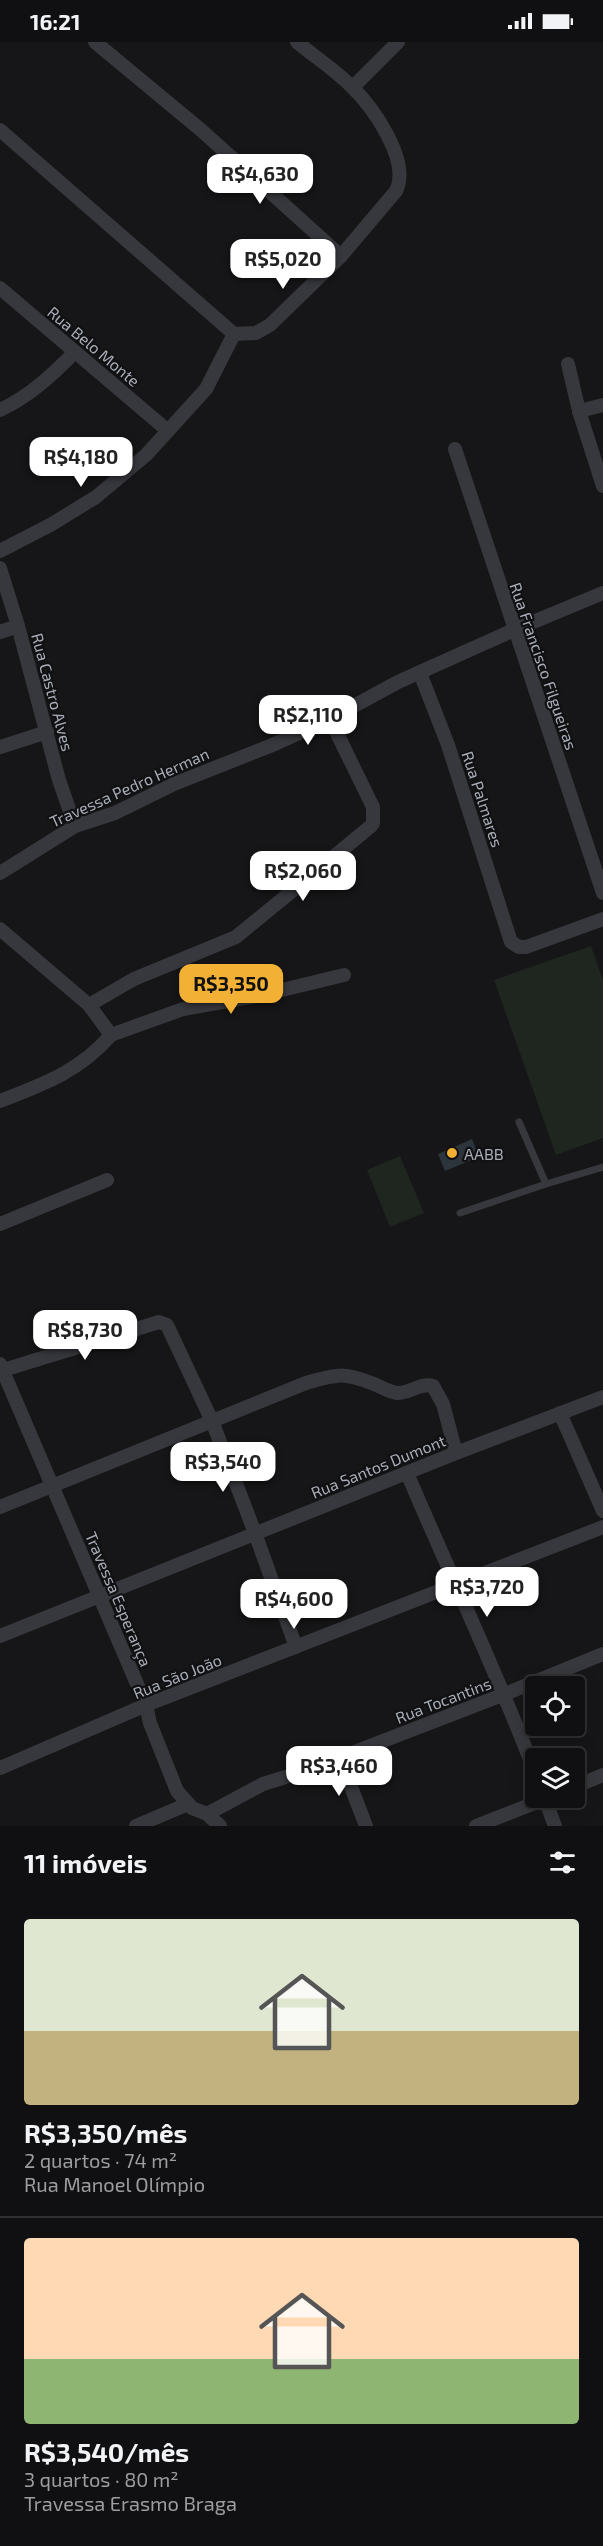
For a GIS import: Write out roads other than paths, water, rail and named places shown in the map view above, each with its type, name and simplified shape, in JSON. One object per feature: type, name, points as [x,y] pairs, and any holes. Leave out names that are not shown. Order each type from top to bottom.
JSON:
[{"type":"street","points":[[95,42],[201,130],[341,256]]},
{"type":"street","points":[[0,130],[234,333],[256,333],[270,325],[341,256],[385,205],[400,183],[399,165],[389,136],[353,87],[297,42]]},
{"type":"street","points":[[353,87],[398,42]]},
{"type":"street","name":"Rua Belo Monte","points":[[0,288],[167,430]]},
{"type":"street","points":[[0,551],[52,524],[96,497],[146,455],[206,389],[234,333]]},
{"type":"street","points":[[0,410],[25,397],[75,352]]},
{"type":"street","points":[[568,364],[579,411],[603,486]]},
{"type":"street","points":[[579,411],[603,405]]},
{"type":"street","name":"Rua Francisco Filgueiras","points":[[455,449],[603,893]]},
{"type":"street","name":"Rua Castro Alves","points":[[0,568],[75,826]]},
{"type":"street","name":"Travessa Pedro Herman","points":[[0,873],[75,826],[115,813],[174,784],[270,746],[330,719],[371,695],[514,630],[603,593]]},
{"type":"street","points":[[0,632],[18,626]]},
{"type":"street","name":"Rua Palmares","points":[[420,673],[463,789],[509,938],[514,945],[526,947],[603,919]]},
{"type":"street","points":[[89,1005],[143,975],[220,946],[236,937],[371,826],[373,807],[330,719]]},
{"type":"street","points":[[0,747],[47,732]]},
{"type":"street","points":[[0,929],[89,1005],[111,1035]]},
{"type":"street","points":[[0,1101],[77,1067],[111,1035],[183,1009],[257,996],[344,975]]},
{"type":"street","points":[[0,1224],[107,1180]]},
{"type":"street","points":[[1,1368],[159,1323],[169,1327],[212,1421],[296,1647]]},
{"type":"street","name":"Travessa Esperança","points":[[1,1368],[100,1594],[146,1705],[150,1723],[176,1788],[188,1804]]},
{"type":"street","points":[[0,1507],[306,1383],[333,1376],[355,1376],[395,1393],[431,1384],[440,1394],[456,1453]]},
{"type":"street","name":"Rua Santos Dumont","points":[[0,1636],[100,1594],[603,1397]]},
{"type":"street","points":[[560,1413],[603,1511]]},
{"type":"street","points":[[407,1473],[454,1584],[506,1694],[526,1748]]},
{"type":"street","name":"Rua São João","points":[[0,1768],[146,1705],[603,1527]]},
{"type":"street","name":"Rua Tocantins","points":[[207,1814],[263,1784],[340,1758],[506,1694],[597,1655]]},
{"type":"street","points":[[340,1758],[366,1826]]},
{"type":"street","points":[[585,1782],[603,1775]]},
{"type":"street","points":[[136,1826],[188,1804],[207,1814],[220,1826]]},
{"type":"street","points":[[476,1826],[525,1806]]},
{"type":"street","points":[[549,1808],[555,1826]]},
{"type":"lane","points":[[519,1122],[546,1184]]},
{"type":"lane","points":[[460,1213],[603,1167]]},
{"type":"place","name":"AABB","points":[[452,1153]]}]
